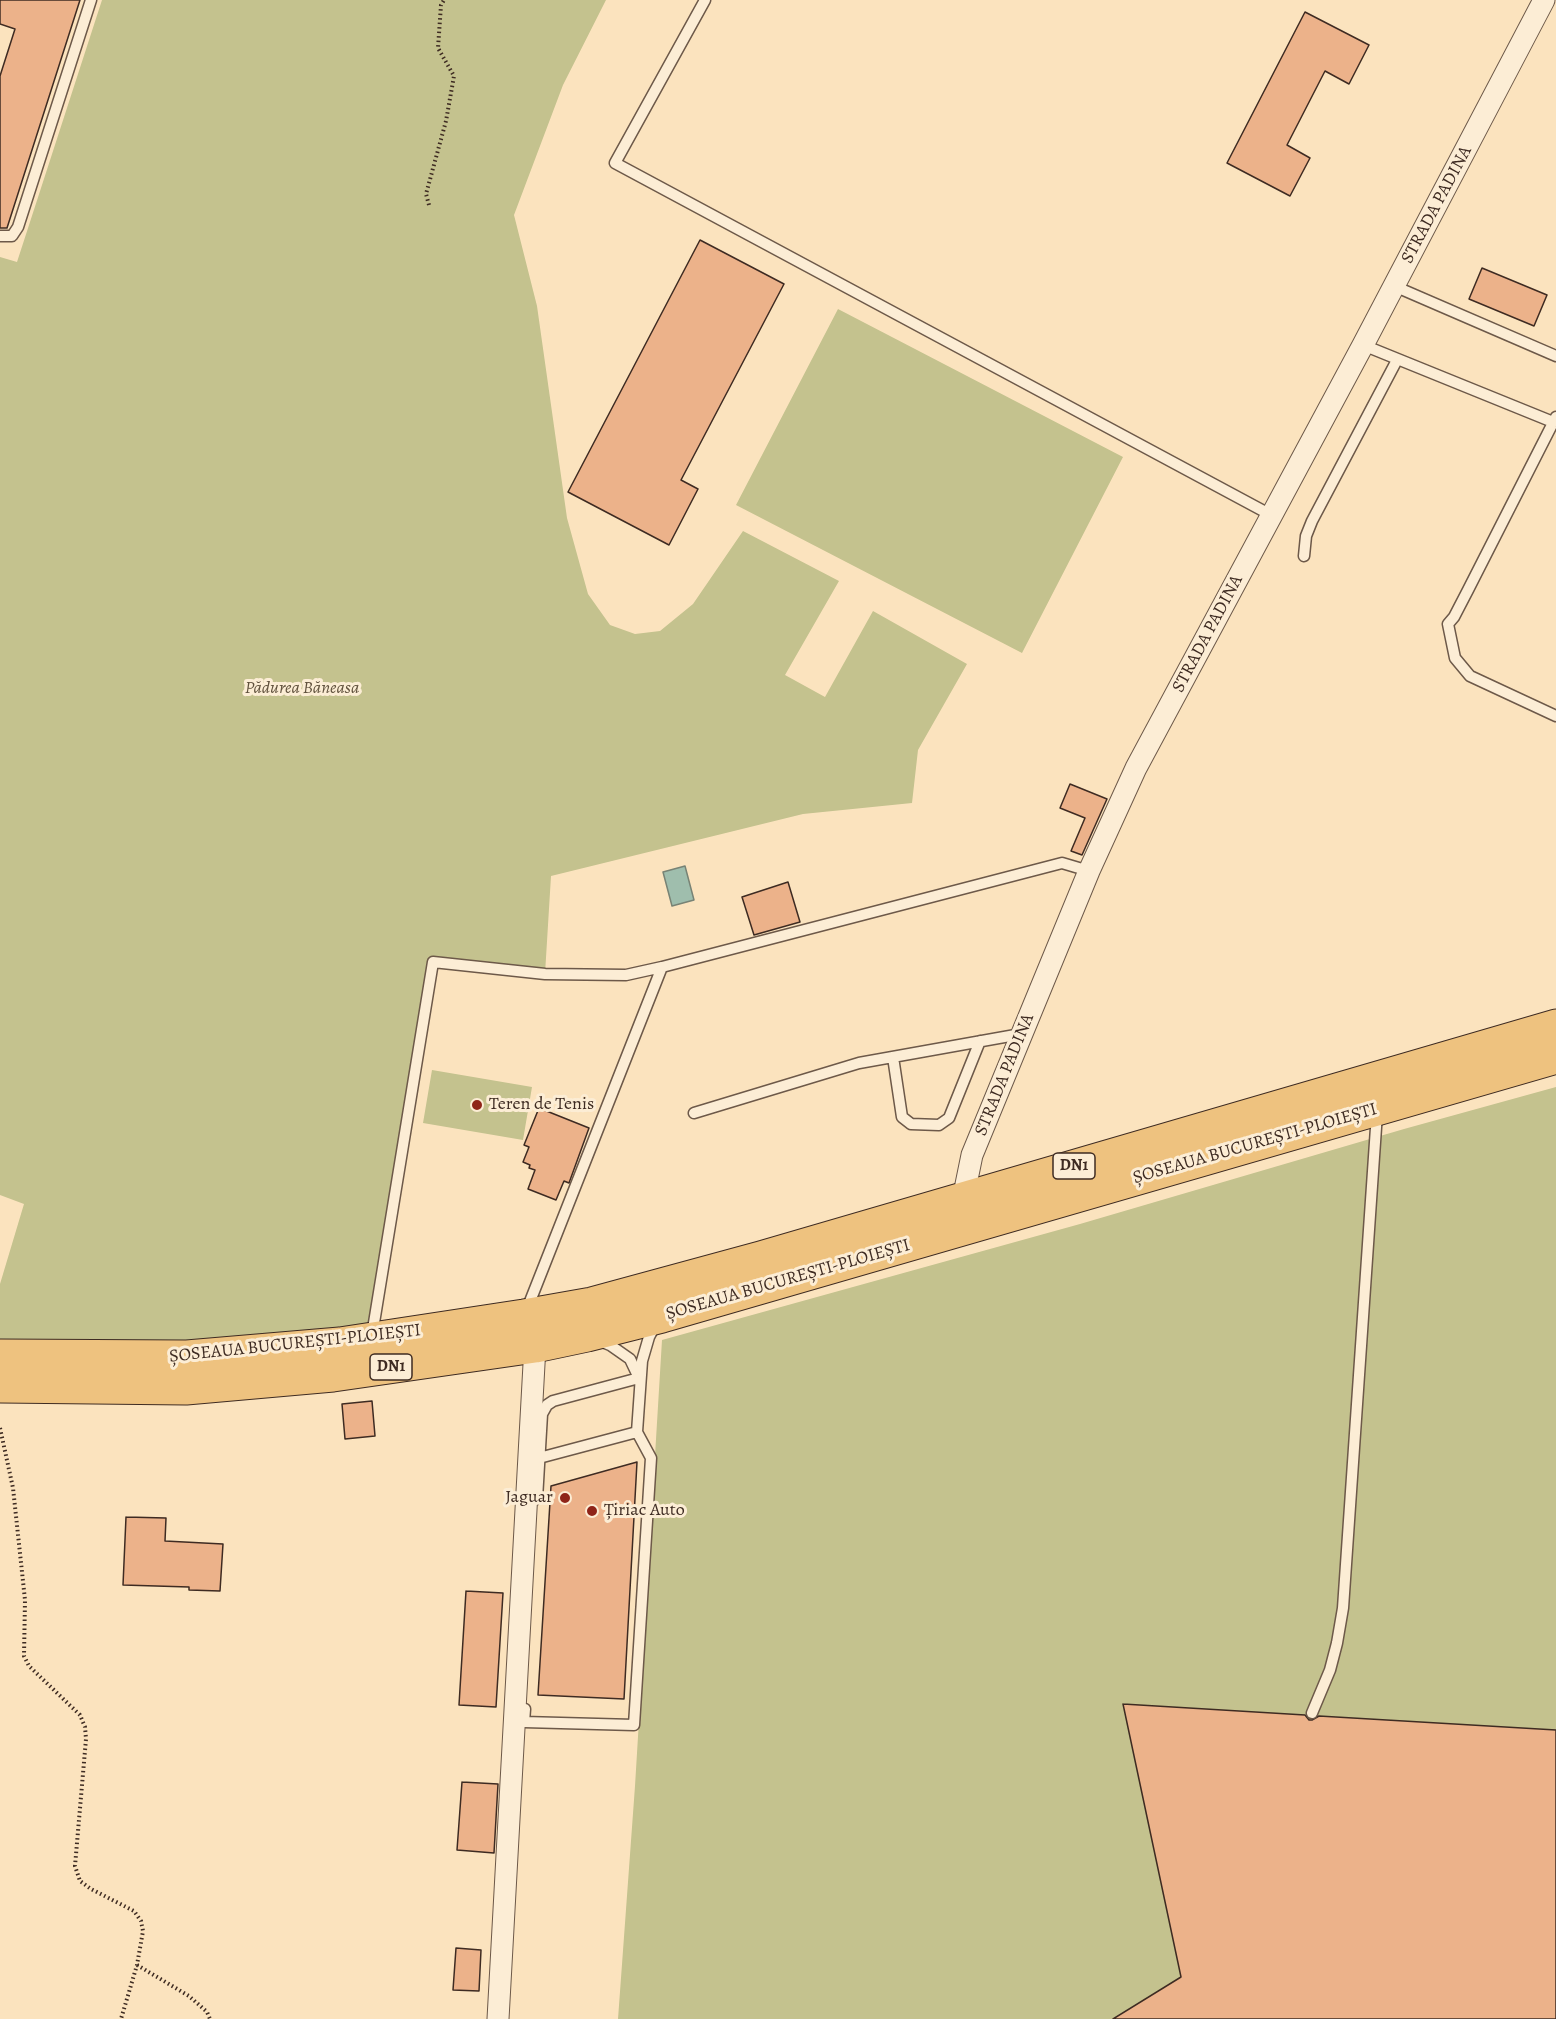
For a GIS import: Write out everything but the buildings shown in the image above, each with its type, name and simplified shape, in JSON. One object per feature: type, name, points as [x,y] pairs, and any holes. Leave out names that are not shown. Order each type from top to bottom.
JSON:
[{"type":"highway","name":"ȘOSEAUA BUCUREȘTI-PLOIEȘTI","points":[[0,1386],[186,1388],[333,1375],[530,1331],[592,1304],[761,1258],[1556,1026]]},
{"type":"highway","name":"ȘOSEAUA BUCUREȘTI-PLOIEȘTI","points":[[0,1356],[187,1357],[371,1340],[530,1331],[586,1335],[662,1316],[1556,1057]]},
{"type":"street","name":"STRADA PADINA","points":[[963,1199],[972,1155],[1089,871],[1136,768],[1364,345],[1544,0]]},
{"type":"street","points":[[498,2019],[530,1331]]},
{"type":"lane","points":[[0,236],[12,236],[18,227],[91,0]]},
{"type":"lane","points":[[705,0],[615,163],[1271,515]]},
{"type":"lane","points":[[1394,286],[1556,356]]},
{"type":"lane","points":[[1364,345],[1397,360],[1555,419],[1468,590],[1448,624],[1455,658],[1470,676],[1556,716]]},
{"type":"lane","points":[[1304,556],[1309,528],[1397,360]]},
{"type":"lane","points":[[371,1340],[433,962],[545,974],[626,975],[1062,862],[1089,871]]},
{"type":"lane","points":[[530,1331],[662,967]]},
{"type":"lane","points":[[694,1113],[860,1063],[1022,1034]]},
{"type":"lane","points":[[893,1057],[902,1118],[911,1124],[939,1125],[950,1118],[980,1041]]},
{"type":"lane","points":[[1312,1713],[1330,1670],[1338,1642],[1343,1608],[1378,1108]]},
{"type":"lane","points":[[639,1378],[553,1401],[547,1405],[542,1414],[524,1722],[634,1725],[651,1458],[637,1432],[639,1378],[649,1337],[662,1316]]},
{"type":"lane","points":[[586,1335],[622,1352],[635,1366],[639,1378]]},
{"type":"lane","points":[[539,1458],[637,1432]]},
{"type":"path","points":[[429,206],[426,194],[446,121],[454,76],[438,48],[441,5],[444,0]]},
{"type":"path","points":[[0,1428],[13,1488],[25,1600],[24,1656],[29,1666],[80,1715],[85,1727],[86,1739],[75,1866],[80,1881],[135,1911],[141,1921],[143,1931],[137,1965],[121,2019]]},
{"type":"path","points":[[137,1965],[189,1996],[207,2012],[210,2019]]},
{"type":"green space","name":"Pădurea Băneasa","points":[[102,0],[606,0],[563,85],[514,215],[537,306],[567,518],[588,594],[610,625],[635,634],[660,631],[693,604],[743,531],[839,581],[785,675],[825,697],[873,611],[967,664],[918,750],[912,803],[803,814],[551,876],[545,974],[433,962],[371,1340],[0,1356],[0,1284],[24,1204],[0,1195],[0,257],[17,262]]},
{"type":"green space","points":[[838,309],[1123,457],[1022,653],[736,505]]},
{"type":"green space","name":"Teren de Tenis","points":[[432,1070],[532,1087],[523,1140],[423,1123]]},
{"type":"green space","points":[[1556,1087],[1556,2019],[618,2019],[635,1786],[662,1340],[1080,1224]]},
{"type":"shaded area","points":[[685,866],[694,900],[672,906],[663,872]]},
{"type":"place","name":"Teren de Tenis","points":[[477,1105]]},
{"type":"place","name":"Jaguar","points":[[565,1498]]},
{"type":"place","name":"Țiriac Auto","points":[[592,1511]]}]
